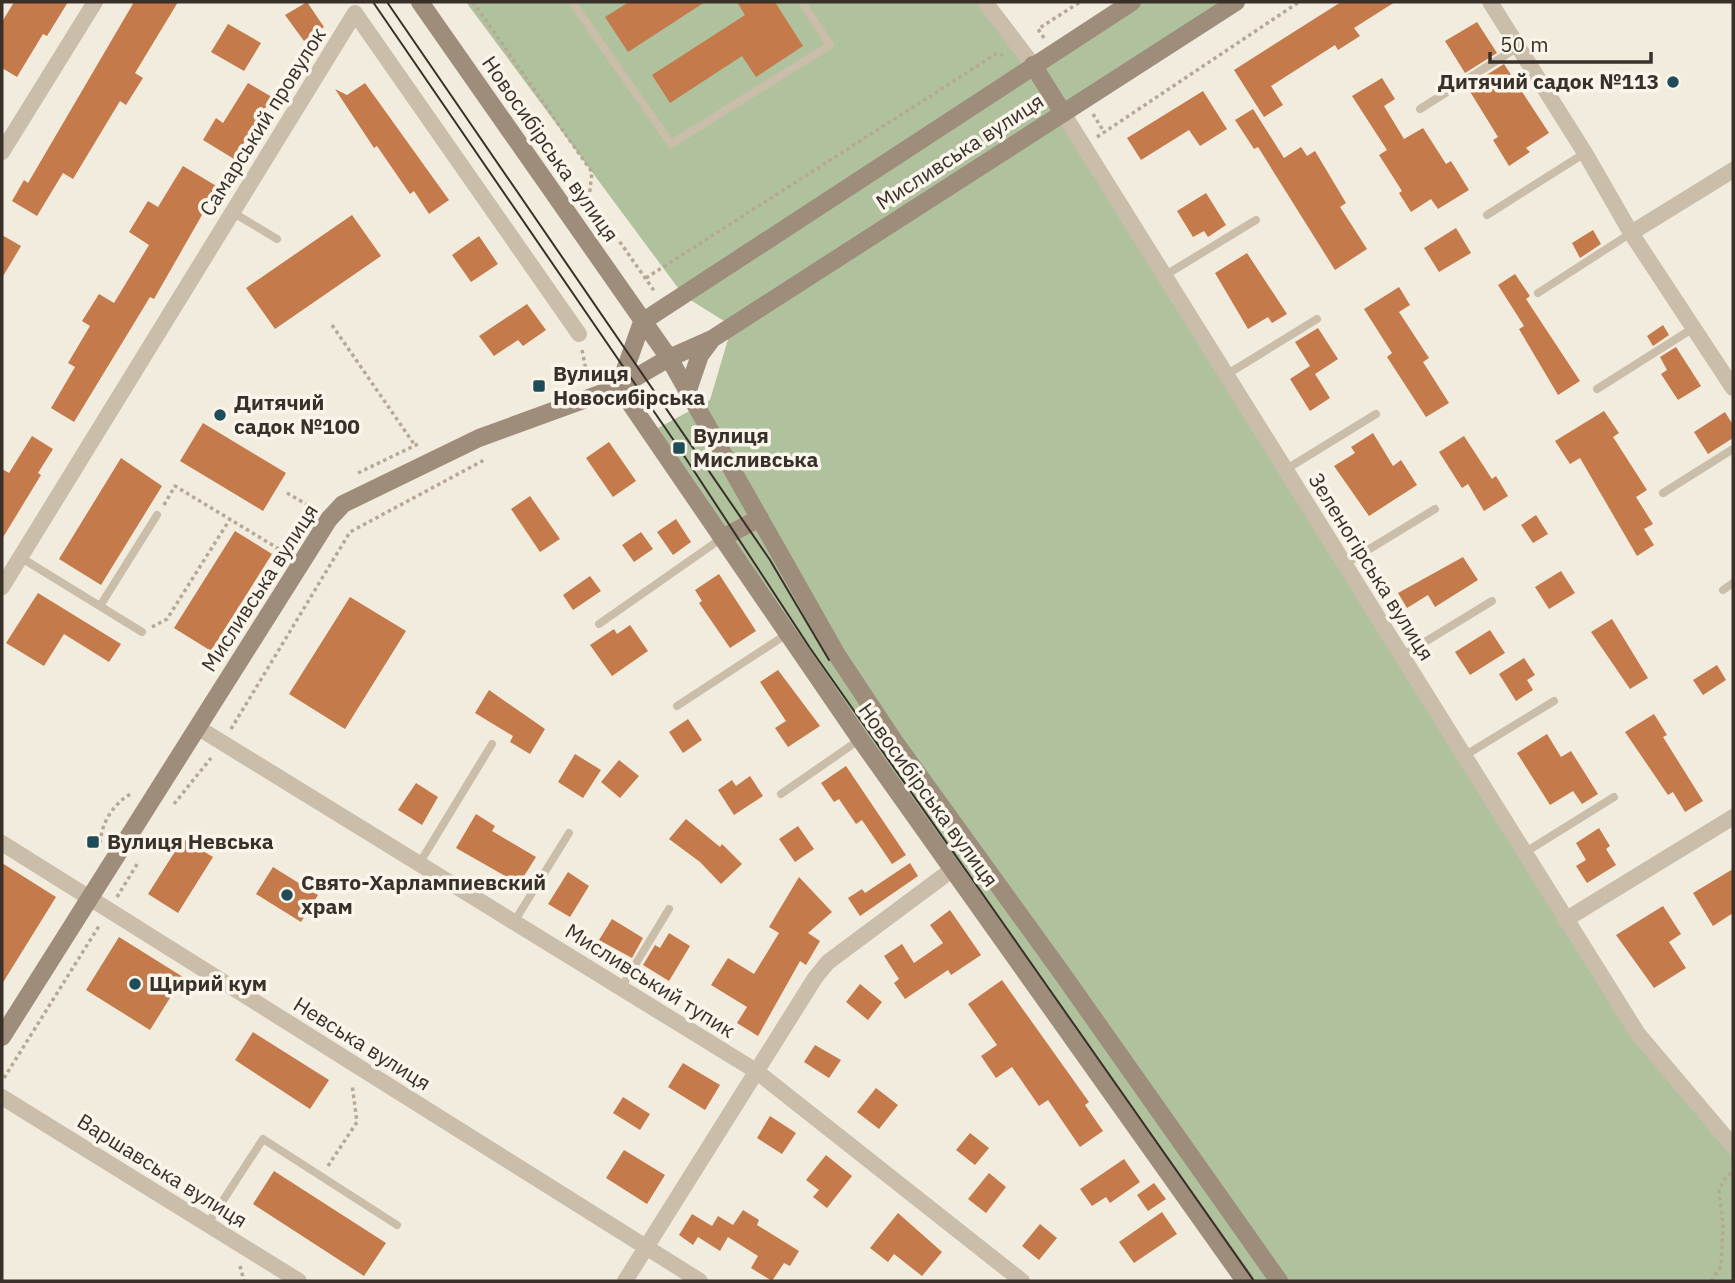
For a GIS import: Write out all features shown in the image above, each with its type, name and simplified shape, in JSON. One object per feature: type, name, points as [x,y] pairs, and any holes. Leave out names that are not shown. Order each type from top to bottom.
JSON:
[{"type":"main road","name":"Новосибірська вулиця","points":[[420,2],[669,358],[837,655],[894,741],[1279,1281]]},
{"type":"main road","name":"Мисливська вулиця","points":[[642,322],[1132,2]]},
{"type":"main road","name":"Мисливська вулиця","points":[[2,1037],[329,519],[343,504],[479,438],[620,387],[669,358],[709,340],[1236,2]]},
{"type":"main road","name":"Зеленогірська вулиця","points":[[1033,65],[1063,113]]},
{"type":"main road","points":[[620,387],[642,322]]},
{"type":"main road","points":[[688,390],[709,340]]},
{"type":"main road","name":"Новосибірська вулиця","points":[[620,387],[860,739],[1245,1281]]},
{"type":"main road","points":[[723,538],[760,518]]},
{"type":"street","points":[[2,152],[95,2]]},
{"type":"street","name":"Зеленогірська вулиця","points":[[985,2],[1033,65]]},
{"type":"street","points":[[1490,2],[1586,153],[1631,233],[1733,388]]},
{"type":"street","name":"Самарський провулок","points":[[2,587],[233,212],[351,7],[579,334]]},
{"type":"street","name":"Зеленогірська вулиця","points":[[1063,113],[1522,854],[1637,1034],[1733,1146]]},
{"type":"street","points":[[1631,233],[1733,170]]},
{"type":"street","name":"Мисливський тупик","points":[[197,727],[756,1071],[1022,1281]]},
{"type":"street","points":[[1565,920],[1733,817]]},
{"type":"street","name":"Невська вулиця","points":[[2,843],[699,1281]]},
{"type":"street","points":[[625,1281],[815,978],[828,962],[953,869]]},
{"type":"street","name":"Варшавська вулиця","points":[[2,1097],[299,1281]]},
{"type":"lane","points":[[574,3],[671,144],[830,45],[802,2]]},
{"type":"lane","points":[[1420,109],[1518,47]]},
{"type":"lane","points":[[1487,215],[1586,153]]},
{"type":"lane","points":[[233,212],[277,239]]},
{"type":"lane","points":[[1164,276],[1255,220]]},
{"type":"lane","points":[[1538,293],[1631,233]]},
{"type":"lane","points":[[1226,375],[1317,319]]},
{"type":"lane","points":[[1597,389],[1695,327]]},
{"type":"lane","points":[[1285,470],[1376,414]]},
{"type":"lane","points":[[1662,493],[1733,449]]},
{"type":"lane","points":[[1344,565],[1435,509]]},
{"type":"lane","points":[[100,606],[157,515]]},
{"type":"lane","points":[[599,624],[723,538]]},
{"type":"lane","points":[[20,556],[142,632]]},
{"type":"lane","points":[[1723,590],[1733,583]]},
{"type":"lane","points":[[1400,657],[1492,601]]},
{"type":"lane","points":[[677,706],[787,634]]},
{"type":"lane","points":[[1462,757],[1554,701]]},
{"type":"lane","points":[[781,794],[860,739]]},
{"type":"lane","points":[[419,864],[492,744]]},
{"type":"lane","points":[[1522,854],[1614,797]]},
{"type":"lane","points":[[514,922],[569,833]]},
{"type":"lane","points":[[621,988],[669,909]]},
{"type":"lane","points":[[207,1225],[263,1139],[397,1226]]},
{"type":"path","points":[[473,2],[592,172],[589,198],[658,295]]},
{"type":"path","points":[[1038,29],[1080,2]]},
{"type":"path","points":[[1092,140],[1299,2]]},
{"type":"path","points":[[646,278],[996,54],[1008,55]]},
{"type":"path","points":[[1090,110],[1104,132]]},
{"type":"path","points":[[332,325],[414,445]]},
{"type":"path","points":[[579,334],[588,380]]},
{"type":"path","points":[[167,814],[223,743],[350,532],[490,456]]},
{"type":"path","points":[[157,515],[175,486],[284,552]]},
{"type":"path","points":[[287,493],[313,508]]},
{"type":"path","points":[[142,632],[167,619],[230,519]]},
{"type":"path","points":[[116,898],[142,856]]},
{"type":"path","points":[[4,1079],[102,921]]},
{"type":"path","points":[[322,1177],[357,1122],[350,1062]]},
{"type":"path","points":[[1712,1281],[1721,1266],[1723,1225],[1718,1190],[1726,1177],[1733,1172]]},
{"type":"green space","points":[[466,2],[985,2],[1033,65],[1132,2],[1236,2],[1063,112],[1638,1034],[1733,1146],[1733,1281],[1245,1281],[643,436],[710,400],[732,326],[684,296]]},
{"type":"building","points":[[14,2],[68,2],[47,36],[43,34],[17,77],[2,68],[2,22]]},
{"type":"building","points":[[134,2],[178,2],[135,73],[143,78],[126,105],[120,101],[73,179],[63,173],[37,216],[12,201],[24,180],[28,183]]},
{"type":"building","points":[[307,2],[324,27],[304,41],[285,15]]},
{"type":"building","points":[[629,2],[705,2],[628,52],[605,17]]},
{"type":"building","points":[[737,2],[775,2],[803,46],[756,77],[742,56],[670,103],[652,75],[745,15]]},
{"type":"building","points":[[1341,2],[1395,2],[1354,28],[1360,36],[1338,50],[1335,45],[1271,86],[1283,105],[1264,117],[1234,70]]},
{"type":"building","points":[[1477,22],[1497,53],[1465,73],[1445,41]]},
{"type":"building","points":[[228,24],[261,43],[244,71],[211,52]]},
{"type":"building","points":[[1504,64],[1549,133],[1526,148],[1530,152],[1509,166],[1493,140],[1498,137],[1469,90],[1474,87],[1472,84]]},
{"type":"building","points":[[1382,78],[1395,99],[1384,106],[1404,139],[1423,128],[1446,164],[1451,161],[1469,190],[1438,209],[1431,199],[1411,212],[1399,193],[1402,191],[1379,155],[1387,150],[1352,96]]},
{"type":"building","points":[[248,83],[272,97],[234,159],[203,140],[216,118],[223,123]]},
{"type":"building","points":[[365,83],[449,200],[429,214],[414,191],[410,194],[377,146],[374,148],[335,89],[347,95]]},
{"type":"building","points":[[1203,91],[1227,129],[1200,146],[1189,130],[1141,160],[1127,138]]},
{"type":"building","points":[[1253,109],[1284,158],[1301,147],[1307,156],[1315,151],[1346,203],[1340,207],[1367,249],[1335,270],[1258,147],[1254,149],[1235,120]]},
{"type":"building","points":[[183,166],[218,187],[154,299],[150,297],[74,422],[51,408],[75,367],[68,363],[90,326],[82,321],[99,294],[114,303],[149,245],[129,232],[148,201],[158,207]]},
{"type":"building","points":[[1206,193],[1226,225],[1208,237],[1204,231],[1193,237],[1177,211]]},
{"type":"building","points":[[352,215],[381,256],[275,329],[246,288]]},
{"type":"building","points":[[1456,228],[1471,253],[1439,272],[1424,248]]},
{"type":"building","points":[[1593,230],[1601,244],[1580,258],[1572,243]]},
{"type":"building","points":[[2,235],[21,246],[2,278]]},
{"type":"building","points":[[479,236],[498,264],[471,282],[452,255]]},
{"type":"building","points":[[1247,253],[1287,314],[1272,323],[1268,317],[1248,329],[1215,273]]},
{"type":"building","points":[[1515,274],[1530,296],[1526,299],[1580,381],[1558,395],[1519,329],[1524,326],[1498,285]]},
{"type":"building","points":[[1399,287],[1410,305],[1399,312],[1429,358],[1423,362],[1449,403],[1426,417],[1387,357],[1392,353],[1364,309]]},
{"type":"building","points":[[527,304],[546,330],[523,346],[518,340],[494,356],[479,336]]},
{"type":"building","points":[[1663,325],[1669,335],[1653,346],[1647,336]]},
{"type":"building","points":[[1318,328],[1338,359],[1315,374],[1295,342]]},
{"type":"building","points":[[1676,347],[1701,386],[1678,400],[1661,374],[1667,370],[1660,357]]},
{"type":"building","points":[[1310,366],[1330,398],[1310,411],[1290,379]]},
{"type":"building","points":[[1604,411],[1619,433],[1613,437],[1647,490],[1636,497],[1653,524],[1644,529],[1654,545],[1637,556],[1580,458],[1570,464],[1555,441]]},
{"type":"building","points":[[1725,412],[1733,425],[1733,438],[1708,454],[1694,432]]},
{"type":"building","points":[[203,423],[286,473],[263,511],[180,461]]},
{"type":"building","points":[[1373,433],[1393,466],[1401,460],[1417,485],[1369,516],[1334,466],[1355,453],[1351,447]]},
{"type":"building","points":[[32,436],[53,449],[38,473],[41,475],[2,539],[2,469],[9,473]]},
{"type":"building","points":[[1464,436],[1492,479],[1496,476],[1508,496],[1484,511],[1468,484],[1462,488],[1439,452]]},
{"type":"building","points":[[609,442],[636,481],[613,497],[586,458]]},
{"type":"building","points":[[121,458],[162,486],[101,585],[59,559]]},
{"type":"building","points":[[530,496],[560,539],[540,552],[511,509]]},
{"type":"building","points":[[1536,515],[1548,534],[1533,543],[1521,525]]},
{"type":"building","points":[[676,519],[691,542],[673,555],[657,532]]},
{"type":"building","points":[[235,531],[272,554],[211,651],[174,628]]},
{"type":"building","points":[[641,532],[653,549],[634,562],[622,545]]},
{"type":"building","points":[[1463,557],[1478,580],[1435,607],[1428,595],[1407,608],[1398,593]]},
{"type":"building","points":[[1561,571],[1575,593],[1549,609],[1535,587]]},
{"type":"building","points":[[719,574],[756,631],[730,648],[699,603],[702,601],[695,590]]},
{"type":"building","points":[[590,576],[601,591],[573,610],[563,595]]},
{"type":"building","points":[[38,593],[121,644],[109,662],[64,634],[44,666],[6,643]]},
{"type":"building","points":[[350,597],[406,631],[345,729],[289,694]]},
{"type":"building","points":[[1612,619],[1648,678],[1630,689],[1591,632]]},
{"type":"building","points":[[630,625],[648,651],[612,676],[590,645],[614,629],[617,634]]},
{"type":"building","points":[[1490,630],[1505,653],[1470,675],[1455,652]]},
{"type":"building","points":[[1524,658],[1535,675],[1527,680],[1533,690],[1516,701],[1499,674]]},
{"type":"building","points":[[1717,665],[1726,680],[1703,695],[1693,680]]},
{"type":"building","points":[[778,670],[820,726],[788,747],[775,728],[786,721],[760,682]]},
{"type":"building","points":[[489,690],[545,729],[530,754],[510,742],[513,736],[475,713]]},
{"type":"building","points":[[1654,714],[1667,735],[1663,737],[1703,801],[1685,812],[1673,792],[1668,795],[1625,732]]},
{"type":"building","points":[[688,719],[702,740],[683,753],[669,732]]},
{"type":"building","points":[[1547,734],[1561,757],[1571,751],[1598,794],[1582,804],[1573,791],[1550,805],[1517,753]]},
{"type":"building","points":[[575,754],[601,770],[583,798],[558,782]]},
{"type":"building","points":[[619,760],[639,776],[620,798],[601,782]]},
{"type":"building","points":[[846,766],[906,855],[892,864],[862,820],[856,824],[839,799],[834,802],[821,783]]},
{"type":"building","points":[[750,776],[763,796],[734,815],[718,790],[732,780],[736,786]]},
{"type":"building","points":[[416,783],[438,797],[422,825],[398,810]]},
{"type":"building","points":[[476,814],[495,826],[492,831],[536,857],[519,884],[456,848]]},
{"type":"building","points":[[686,819],[720,847],[722,844],[742,864],[721,884],[700,862],[669,839]]},
{"type":"building","points":[[798,826],[814,849],[795,862],[779,839]]},
{"type":"building","points":[[1599,828],[1610,846],[1606,849],[1616,865],[1587,883],[1576,866],[1586,860],[1576,843]]},
{"type":"building","points":[[183,839],[213,857],[178,913],[148,894]]},
{"type":"building","points":[[2,863],[56,897],[2,984]]},
{"type":"building","points":[[910,863],[918,876],[860,916],[848,898],[862,889],[865,893]]},
{"type":"building","name":"Свято-Харлампиевский храм","points":[[273,867],[318,895],[301,922],[256,894]]},
{"type":"building","points":[[1733,869],[1733,913],[1713,926],[1693,893]]},
{"type":"building","points":[[568,872],[589,886],[570,917],[548,904]]},
{"type":"building","points":[[799,877],[832,912],[808,933],[820,941],[806,965],[800,961],[758,1036],[737,1023],[747,1007],[711,985],[728,958],[754,974],[779,933],[769,927]]},
{"type":"building","points":[[1663,906],[1681,934],[1669,942],[1686,968],[1654,988],[1616,935]]},
{"type":"building","points":[[950,910],[981,955],[951,975],[948,970],[905,999],[894,983],[899,979],[884,956],[902,944],[914,963],[943,943],[930,925]]},
{"type":"building","points":[[612,919],[643,938],[632,958],[599,940]]},
{"type":"building","points":[[669,933],[690,946],[669,981],[643,965],[655,945],[660,948]]},
{"type":"building","points":[[119,937],[183,977],[150,1030],[86,990]]},
{"type":"building","points":[[1002,980],[1089,1102],[1085,1105],[1103,1131],[1080,1147],[1048,1100],[1039,1106],[1012,1067],[996,1078],[981,1056],[997,1045],[968,1004]]},
{"type":"building","points":[[860,984],[882,1002],[868,1020],[846,1002]]},
{"type":"building","points":[[253,1032],[329,1080],[310,1109],[235,1060]]},
{"type":"building","points":[[815,1045],[841,1060],[829,1078],[804,1062]]},
{"type":"building","points":[[683,1063],[720,1085],[705,1110],[668,1087]]},
{"type":"building","points":[[876,1088],[898,1105],[879,1129],[857,1112]]},
{"type":"building","points":[[623,1097],[650,1114],[640,1130],[613,1113]]},
{"type":"building","points":[[770,1116],[796,1133],[782,1154],[757,1138]]},
{"type":"building","points":[[970,1133],[989,1148],[975,1165],[956,1150]]},
{"type":"building","points":[[624,1150],[665,1175],[647,1204],[606,1178]]},
{"type":"building","points":[[826,1155],[852,1176],[827,1208],[813,1197],[819,1190],[806,1180]]},
{"type":"building","points":[[1124,1159],[1140,1182],[1110,1203],[1106,1197],[1092,1206],[1080,1189]]},
{"type":"building","points":[[274,1171],[386,1243],[364,1276],[253,1204]]},
{"type":"building","points":[[989,1173],[1006,1187],[986,1213],[968,1199]]},
{"type":"building","points":[[1154,1183],[1166,1199],[1148,1211],[1137,1195]]},
{"type":"building","points":[[743,1210],[759,1220],[757,1225],[799,1251],[790,1266],[784,1263],[772,1281],[751,1268],[758,1256],[728,1237],[720,1251],[698,1237],[693,1245],[679,1235],[692,1214],[712,1226],[718,1216],[733,1225]]},
{"type":"building","points":[[1162,1212],[1177,1234],[1134,1263],[1119,1242]]},
{"type":"building","points":[[898,1213],[942,1252],[922,1276],[894,1254],[888,1262],[870,1248]]},
{"type":"building","points":[[1040,1224],[1057,1238],[1039,1260],[1022,1246]]},
{"type":"tram line","points":[[373,2],[679,448],[810,648],[1254,1281]]},
{"type":"tram line","points":[[387,2],[770,560],[829,660]]},
{"type":"place","name":"Дитячий садок №113","points":[[1673,82]]},
{"type":"place","name":"Вулиця Новосибірська","points":[[539,386]]},
{"type":"place","name":"Дитячий садок №100","points":[[220,415]]},
{"type":"place","name":"Вулиця Мисливська","points":[[679,448]]},
{"type":"place","name":"Вулиця Невська","points":[[93,842]]},
{"type":"place","name":"Свято-Харлампиевский храм","points":[[287,895]]},
{"type":"place","name":"Щирий кум","points":[[135,984]]}]
